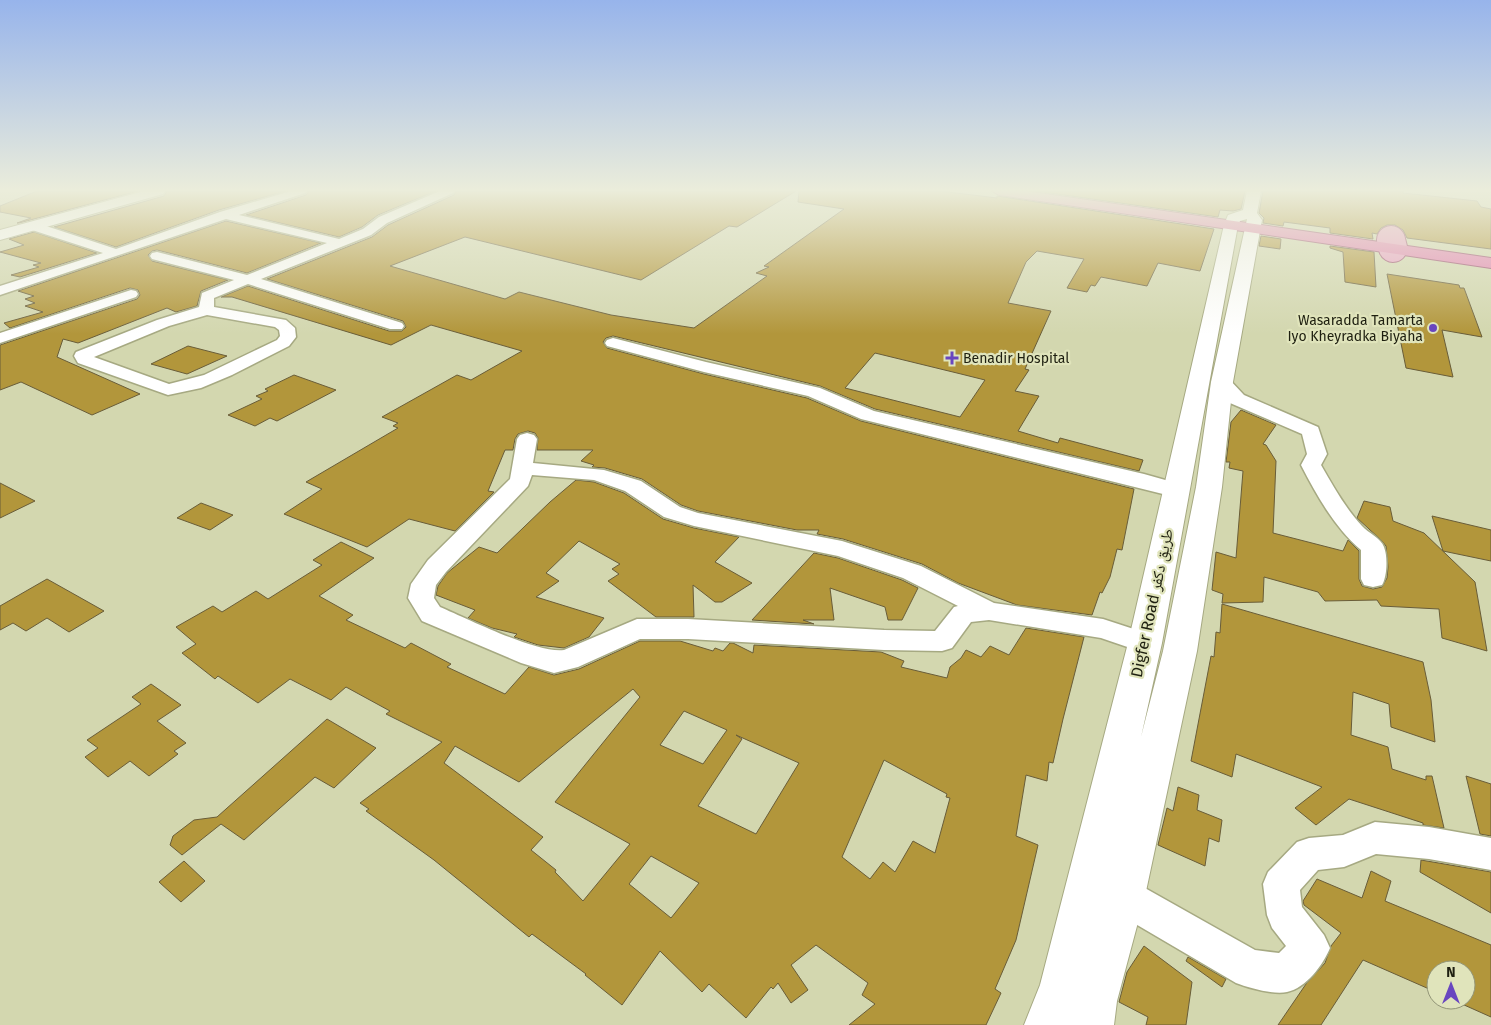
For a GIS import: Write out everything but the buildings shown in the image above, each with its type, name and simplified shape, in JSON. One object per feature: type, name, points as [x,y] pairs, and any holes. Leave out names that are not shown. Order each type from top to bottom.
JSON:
[{"type":"highway","points":[[1365,239],[1491,263]]},
{"type":"highway","points":[[1392,244],[1491,254]]},
{"type":"street","points":[[72,239],[116,253]]},
{"type":"street","points":[[0,291],[156,239]]},
{"type":"street","points":[[323,239],[341,243]]},
{"type":"street","points":[[206,310],[206,296],[351,239]]},
{"type":"street","name":"Digfer Road طريق دكفر","points":[[1049,1025],[1064,986],[1145,643],[1175,490],[1240,239]]},
{"type":"street","name":"Digfer Road طريق دكفر","points":[[1089,1025],[1093,1000],[1123,896],[1180,651],[1209,487],[1243,239]]},
{"type":"street","points":[[157,256],[249,280],[396,326]]},
{"type":"street","points":[[5,332],[131,294]]},
{"type":"street","points":[[206,310],[280,324],[287,328],[288,337],[283,344],[181,389],[168,390],[84,359],[82,356],[163,323],[206,310]]},
{"type":"street","points":[[613,343],[704,367],[814,392],[868,415],[1175,490]]},
{"type":"street","points":[[1222,382],[1237,399],[1311,431],[1317,454],[1311,465],[1323,487],[1354,532],[1372,548],[1373,579]]},
{"type":"street","points":[[527,439],[520,481],[437,566],[424,584],[421,598],[432,614],[532,656],[554,662],[568,660],[637,628],[884,640],[942,640],[963,614],[989,611],[1103,628],[1145,643]]},
{"type":"street","points":[[522,468],[598,474],[633,486],[672,512],[694,519],[842,549],[912,572],[989,611]]},
{"type":"street","points":[[1123,896],[1250,969],[1286,973],[1311,948],[1285,915],[1281,884],[1309,854],[1344,851],[1375,838],[1429,843],[1491,854]]},
{"type":"place","name":"Wasaradda Tamarta Iyo Kheyradka Biyaha","points":[[1433,328]]},
{"type":"place","name":"Benadir Hospital","points":[[952,358]]}]
